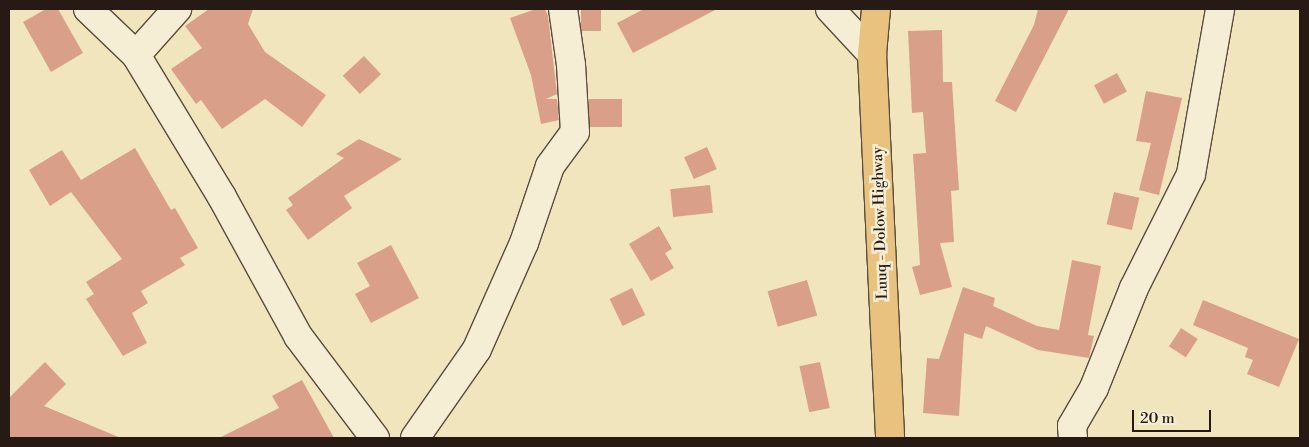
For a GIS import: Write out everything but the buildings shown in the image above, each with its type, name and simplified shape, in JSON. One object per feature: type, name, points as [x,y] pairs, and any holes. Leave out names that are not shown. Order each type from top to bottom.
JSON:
[{"type":"main road","name":"Luuq - Dolow Highway","points":[[876,9],[872,54],[890,438]]},
{"type":"street","points":[[88,9],[136,55],[222,197],[298,336],[375,438]]},
{"type":"street","points":[[136,55],[177,9]]},
{"type":"street","points":[[415,438],[477,349],[524,243],[550,166],[575,132],[571,65],[563,9]]},
{"type":"street","points":[[830,9],[872,54]]},
{"type":"street","points":[[1073,438],[1072,426],[1094,388],[1134,288],[1191,174],[1220,9]]}]
